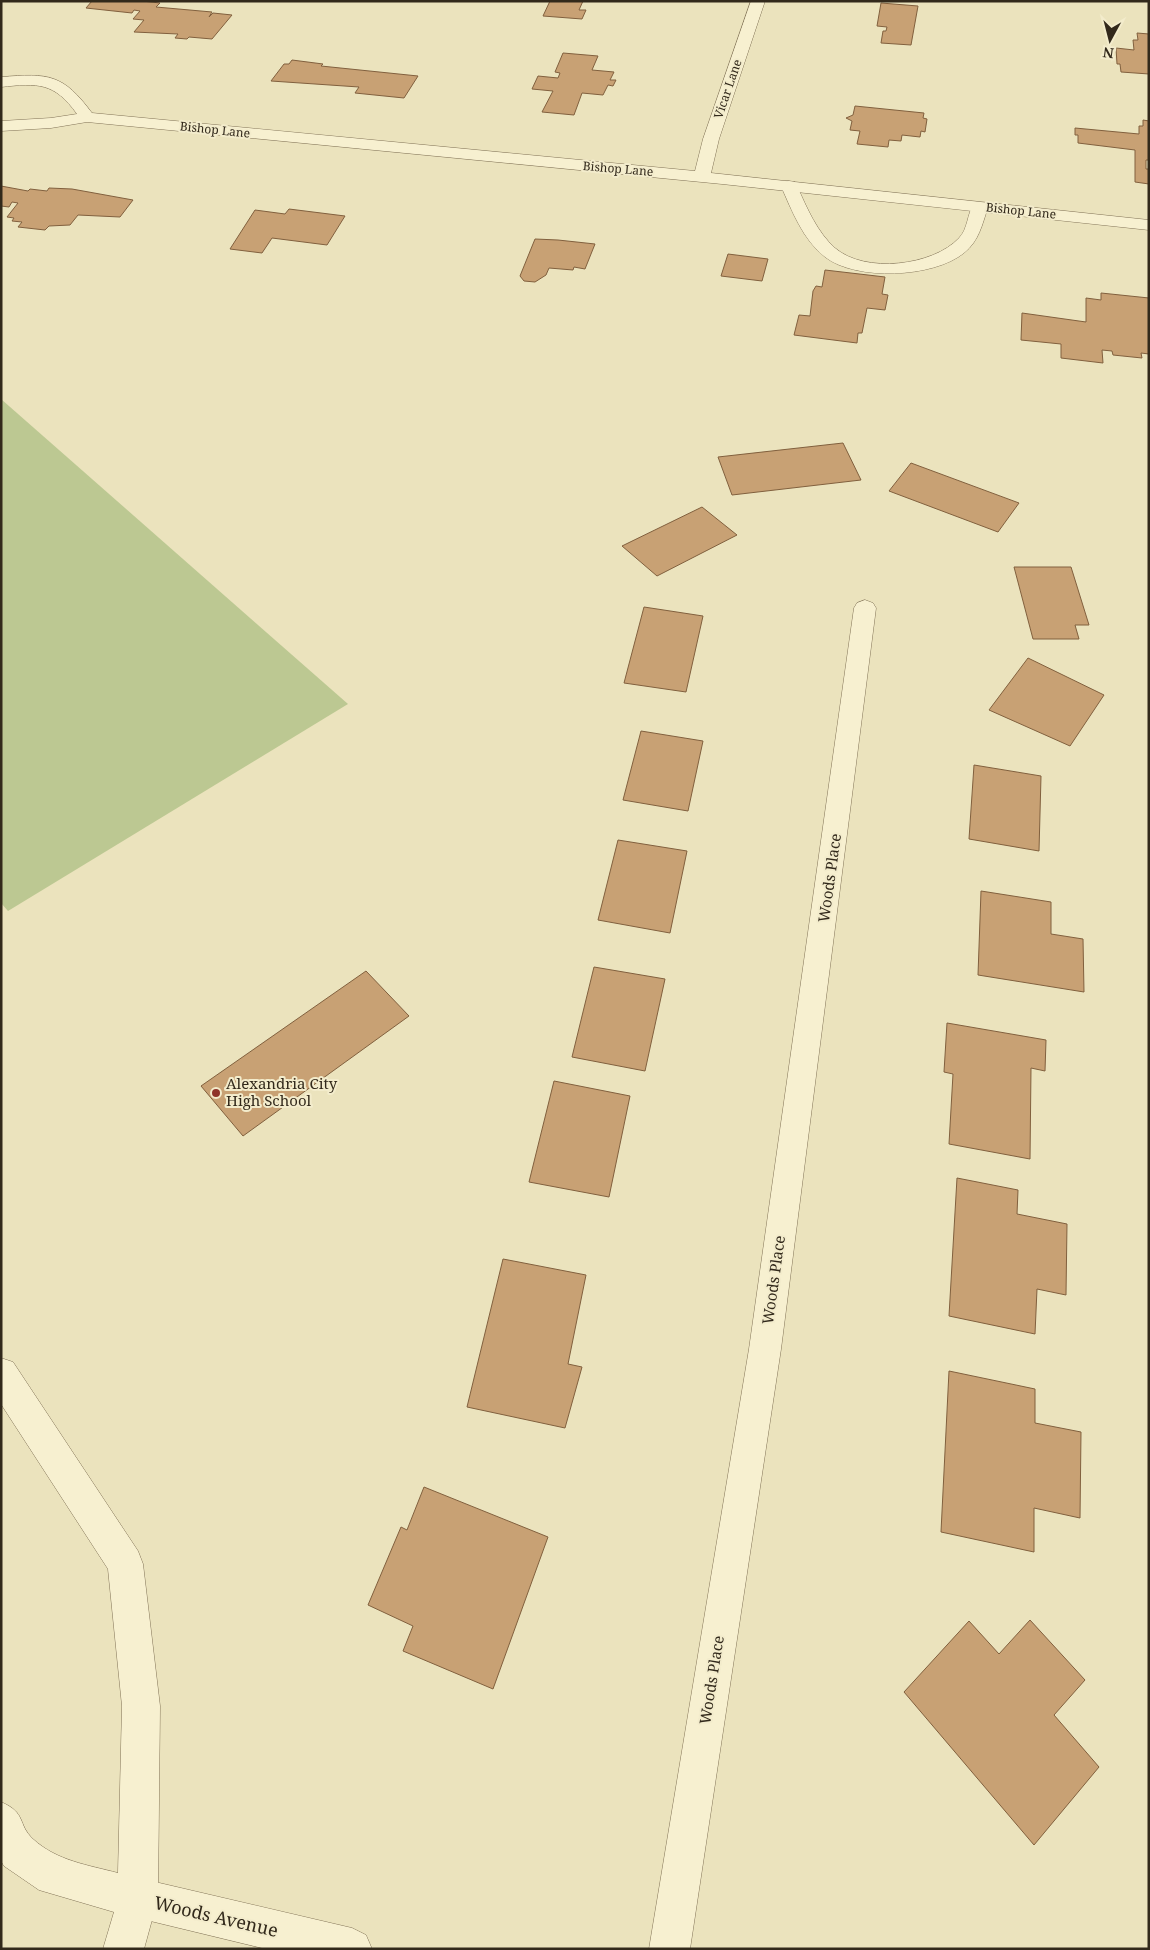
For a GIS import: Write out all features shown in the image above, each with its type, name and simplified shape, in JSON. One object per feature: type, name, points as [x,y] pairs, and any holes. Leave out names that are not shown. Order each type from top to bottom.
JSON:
[{"type":"street","name":"Vicar Lane","points":[[702,177],[711,139],[758,1]]},
{"type":"street","points":[[1,82],[35,80],[53,84],[64,90],[88,117]]},
{"type":"street","name":"Bishop Lane","points":[[1,126],[51,123],[88,117],[702,177],[1149,225]]},
{"type":"street","points":[[789,186],[804,222],[838,259],[868,267],[913,267],[946,257],[968,239],[980,207]]},
{"type":"street","name":"Woods Place","points":[[669,1949],[765,1349],[864,608]]},
{"type":"street","points":[[1,1374],[125,1564],[141,1706],[138,1898],[124,1949]]},
{"type":"street","name":"Woods Avenue","points":[[1,1822],[18,1852],[53,1876],[352,1949]]},
{"type":"green space","points":[[1,399],[348,704],[8,911],[1,903]]},
{"type":"building","points":[[92,1],[142,1],[160,3],[156,7],[212,12],[209,17],[213,13],[232,15],[212,39],[175,38],[178,34],[134,32],[144,20],[133,19],[140,11],[134,10],[132,13],[86,8]]},
{"type":"building","points":[[550,1],[583,1],[579,10],[586,10],[582,19],[543,16]]},
{"type":"building","points":[[881,3],[918,6],[911,45],[881,43],[883,31],[886,31],[887,27],[877,26]]},
{"type":"building","points":[[1137,33],[1149,34],[1149,74],[1121,72],[1120,64],[1117,64],[1116,48],[1134,50],[1133,40],[1138,40]]},
{"type":"building","points":[[563,53],[598,56],[592,70],[614,72],[610,80],[616,80],[613,86],[608,85],[603,95],[582,93],[574,115],[542,112],[553,91],[532,89],[538,76],[558,78],[560,73],[555,72]]},
{"type":"building","points":[[292,60],[323,64],[321,66],[418,76],[404,98],[355,93],[359,87],[271,81],[284,64],[289,64]]},
{"type":"building","points":[[855,106],[924,113],[923,118],[927,119],[925,132],[921,131],[920,137],[902,135],[901,141],[889,140],[888,147],[857,144],[860,131],[850,130],[852,121],[846,118],[853,115]]},
{"type":"building","points":[[1143,120],[1149,121],[1149,160],[1146,160],[1146,169],[1149,169],[1149,184],[1135,182],[1135,150],[1078,143],[1078,135],[1075,135],[1075,128],[1139,134],[1139,126],[1143,126]]},
{"type":"building","points":[[1,186],[28,191],[30,189],[47,191],[49,188],[72,189],[133,200],[120,217],[78,215],[70,225],[49,226],[45,230],[18,227],[22,222],[12,221],[14,218],[7,217],[18,203],[12,202],[9,207],[1,206]]},
{"type":"building","points":[[289,209],[345,216],[327,245],[272,238],[262,253],[230,249],[255,210],[285,214]]},
{"type":"building","points":[[535,239],[595,244],[585,269],[574,267],[573,270],[549,268],[546,275],[535,282],[524,281],[520,276]]},
{"type":"building","points":[[728,254],[768,259],[762,281],[721,276]]},
{"type":"building","points":[[825,270],[885,277],[882,294],[888,295],[885,310],[867,308],[862,333],[858,333],[857,343],[794,335],[799,315],[810,316],[813,291],[816,286],[822,287]]},
{"type":"building","points":[[1101,293],[1149,298],[1149,354],[1141,353],[1142,358],[1113,355],[1112,351],[1102,350],[1103,363],[1061,358],[1061,344],[1021,340],[1022,313],[1086,322],[1086,298],[1101,300]]},
{"type":"building","points":[[843,443],[861,480],[732,495],[718,457]]},
{"type":"building","points":[[911,463],[1019,503],[998,532],[889,491]]},
{"type":"building","points":[[702,507],[737,535],[657,576],[622,546]]},
{"type":"building","points":[[1014,567],[1071,567],[1089,625],[1075,625],[1079,639],[1033,639]]},
{"type":"building","points":[[644,607],[703,616],[686,692],[624,683]]},
{"type":"building","points":[[1028,658],[1104,695],[1070,746],[989,710]]},
{"type":"building","points":[[641,731],[703,741],[688,811],[623,800]]},
{"type":"building","points":[[974,765],[1041,776],[1039,851],[969,839]]},
{"type":"building","points":[[618,840],[687,851],[670,933],[598,920]]},
{"type":"building","points":[[981,891],[1051,902],[1051,934],[1083,939],[1084,992],[978,975]]},
{"type":"building","points":[[594,967],[665,979],[645,1071],[572,1057]]},
{"type":"building","points":[[366,971],[409,1016],[243,1136],[201,1086]]},
{"type":"building","points":[[947,1023],[1046,1040],[1045,1071],[1031,1068],[1030,1159],[949,1144],[953,1074],[944,1072]]},
{"type":"building","points":[[554,1081],[630,1096],[609,1197],[529,1182]]},
{"type":"building","points":[[957,1178],[1018,1190],[1017,1214],[1067,1224],[1066,1295],[1037,1289],[1035,1334],[949,1316]]},
{"type":"building","points":[[503,1259],[586,1275],[568,1364],[582,1367],[565,1428],[467,1407]]},
{"type":"building","points":[[949,1371],[1035,1389],[1035,1423],[1081,1432],[1080,1518],[1034,1508],[1034,1552],[941,1532]]},
{"type":"building","points":[[424,1487],[548,1537],[493,1689],[403,1651],[413,1626],[368,1605],[401,1527],[407,1530]]},
{"type":"building","points":[[1030,1620],[1085,1680],[1054,1715],[1099,1767],[1034,1845],[904,1692],[969,1621],[999,1654]]},
{"type":"place","name":"Alexandria City High School","points":[[216,1093]]}]
